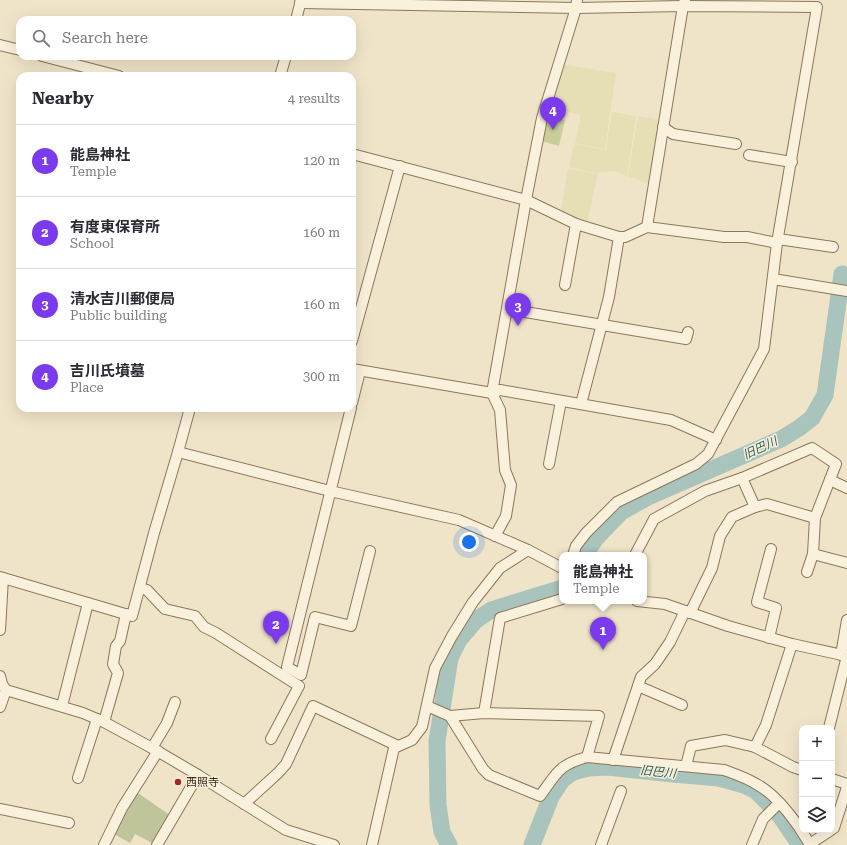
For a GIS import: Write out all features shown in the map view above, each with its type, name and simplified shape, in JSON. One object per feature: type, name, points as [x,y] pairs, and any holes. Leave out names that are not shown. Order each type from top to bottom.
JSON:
[{"type":"street","points":[[297,16],[301,1],[577,4],[818,4],[778,241],[764,350],[708,454],[696,464],[617,502],[586,533],[576,546],[574,552]]},
{"type":"street","points":[[647,227],[684,3]]},
{"type":"street","points":[[495,536],[506,516],[512,485],[505,470],[500,410],[492,393],[542,118],[577,4]]},
{"type":"street","points":[[0,45],[16,49]]},
{"type":"street","points":[[57,60],[104,72]]},
{"type":"street","points":[[281,72],[285,60]]},
{"type":"street","points":[[663,127],[672,134],[736,144]]},
{"type":"street","points":[[356,155],[526,200],[576,224],[619,237],[625,237],[647,227],[724,237],[747,237],[833,248]]},
{"type":"street","points":[[749,155],[792,162]]},
{"type":"street","points":[[356,326],[400,166]]},
{"type":"street","points":[[565,285],[576,224]]},
{"type":"street","points":[[581,404],[609,296],[619,237]]},
{"type":"street","points":[[773,279],[847,291]]},
{"type":"street","points":[[507,309],[686,339],[688,332]]},
{"type":"street","points":[[356,370],[492,393],[500,390],[671,420],[716,440]]},
{"type":"street","points":[[549,464],[562,401]]},
{"type":"street","points":[[0,630],[1,578],[132,616],[189,412]]},
{"type":"street","points":[[350,412],[287,667],[301,676],[315,617],[351,626],[370,551]]},
{"type":"street","points":[[637,552],[654,519],[705,492],[812,448],[836,464],[815,518],[813,554],[808,572]]},
{"type":"street","points":[[178,452],[330,491],[460,520],[528,550],[559,566]]},
{"type":"street","points":[[742,478],[754,507]]},
{"type":"street","points":[[830,480],[847,488]]},
{"type":"street","points":[[613,760],[641,677],[655,664],[670,642],[712,568],[720,536],[732,517],[754,507],[767,504],[815,518]]},
{"type":"street","points":[[769,638],[776,608],[757,602],[771,549]]},
{"type":"street","points":[[372,845],[394,748],[412,740],[422,727],[436,668],[452,636],[473,602],[500,568],[528,550]]},
{"type":"street","points":[[813,554],[847,563]]},
{"type":"street","points":[[140,588],[147,590],[165,610],[195,616],[204,627],[216,633],[299,686],[271,739]]},
{"type":"street","points":[[484,713],[500,618],[559,600]]},
{"type":"street","points":[[647,602],[665,604],[769,638],[847,656],[830,725]]},
{"type":"street","points":[[62,706],[88,603]]},
{"type":"street","points":[[78,778],[118,673],[113,664],[116,646],[120,641],[126,614]]},
{"type":"street","points":[[841,655],[847,620]]},
{"type":"street","points":[[755,747],[766,725],[792,644]]},
{"type":"street","points":[[0,676],[2,684],[6,690],[62,706],[100,721],[198,775],[286,830],[334,845]]},
{"type":"street","points":[[638,686],[682,705]]},
{"type":"street","points":[[0,707],[6,690]]},
{"type":"street","points":[[104,845],[122,808],[155,750],[175,702]]},
{"type":"street","points":[[244,804],[286,764],[313,706],[398,746]]},
{"type":"street","points":[[427,706],[450,716],[484,713],[599,716],[587,758]]},
{"type":"street","points":[[450,716],[483,769],[489,775],[540,796],[559,769],[572,762],[587,758],[724,770],[744,777],[772,795],[810,844],[826,833]]},
{"type":"street","points":[[686,766],[691,746],[725,740],[755,747],[799,769]]},
{"type":"street","points":[[158,845],[198,775]]},
{"type":"street","points":[[835,780],[847,785],[835,825]]},
{"type":"street","points":[[601,845],[621,791]]},
{"type":"street","points":[[752,845],[764,819],[779,803]]},
{"type":"street","points":[[0,809],[69,823]]},
{"type":"shaded area","points":[[561,64],[616,73],[605,149],[575,143],[581,115],[548,107]]},
{"type":"shaded area","points":[[612,112],[636,116],[627,176],[614,171],[596,173],[569,167],[574,144],[606,150]]},
{"type":"shaded area","points":[[638,116],[661,120],[651,185],[628,176]]},
{"type":"shaded area","points":[[568,169],[598,174],[587,222],[561,212]]},
{"type":"green space","points":[[547,116],[565,120],[559,146],[541,141]]},
{"type":"green space","points":[[138,793],[171,816],[154,844],[135,834],[130,843],[114,834],[125,811]]},
{"type":"waterway","name":"旧巴川","points":[[587,552],[596,538],[621,512],[648,497],[781,439],[812,418],[825,395],[842,274]]},
{"type":"waterway","name":"旧巴川","points":[[449,845],[442,832],[438,805],[437,741],[450,658],[459,640],[475,621],[491,610],[559,589]]},
{"type":"waterway","name":"旧巴川","points":[[532,845],[551,797],[562,780],[573,772],[589,768],[607,767],[719,778],[744,785],[756,791],[778,813],[800,845]]},
{"type":"place","name":"吉川氏墳墓","points":[[553,130]]},
{"type":"place","name":"清水吉川郵便局","points":[[518,326]]},
{"type":"place","name":"有度東保育所","points":[[276,644]]},
{"type":"place","name":"能島神社","points":[[603,650]]},
{"type":"place","name":"西照寺","points":[[178,782]]}]
